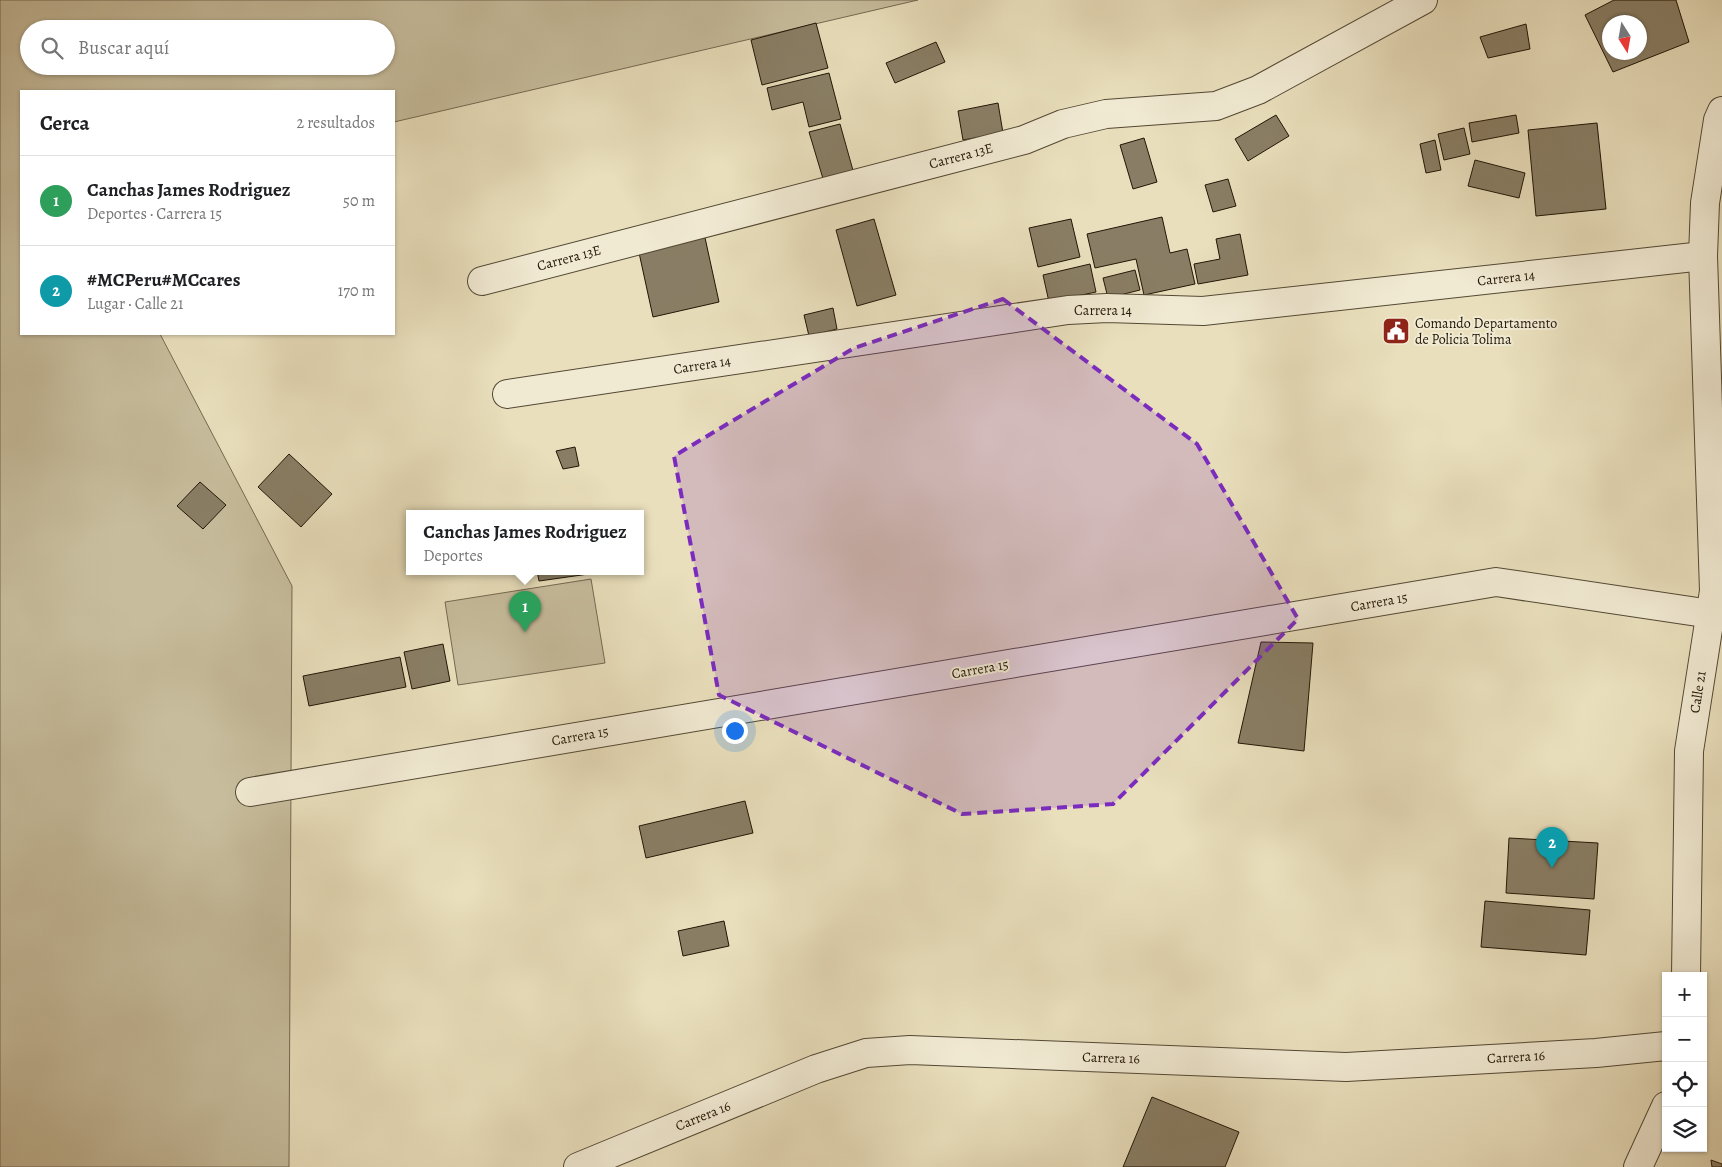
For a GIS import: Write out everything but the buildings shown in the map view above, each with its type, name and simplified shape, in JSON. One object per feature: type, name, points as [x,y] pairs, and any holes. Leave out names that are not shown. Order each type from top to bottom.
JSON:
[{"type":"street","name":"Carrera 13E","points":[[482,281],[1024,140],[1071,122],[1106,114],[1216,106],[1258,90],[1423,0]]},
{"type":"street","name":"Calle 21","points":[[1686,972],[1689,751],[1715,615],[1703,256],[1705,203],[1718,120],[1722,111]]},
{"type":"street","name":"Carrera 14","points":[[507,394],[1068,310],[1107,308],[1203,311],[1703,256]]},
{"type":"street","name":"Carrera 15","points":[[250,792],[1496,582],[1715,615]]},
{"type":"street","name":"Carrera 16","points":[[578,1167],[816,1070],[866,1053],[910,1050],[1346,1067],[1596,1053],[1662,1046]]},
{"type":"street","points":[[1638,1167],[1666,1107]]},
{"type":"highlighted area","points":[[1003,299],[1197,444],[1298,619],[1113,804],[962,814],[719,695],[674,456],[854,348]]},
{"type":"shaded area","points":[[0,0],[918,0],[395,122],[395,90],[20,90],[20,335],[161,335],[292,586],[289,1167],[0,1167]]},
{"type":"shaded area","points":[[591,579],[605,663],[458,685],[445,602]]},
{"type":"place","name":"Comando Departamento de Policia Tolima","points":[[1396,331]]},
{"type":"place","name":"Canchas James Rodriguez","points":[[525,632]]},
{"type":"place","name":"#MCPeru#MCcares","points":[[1552,868]]}]
